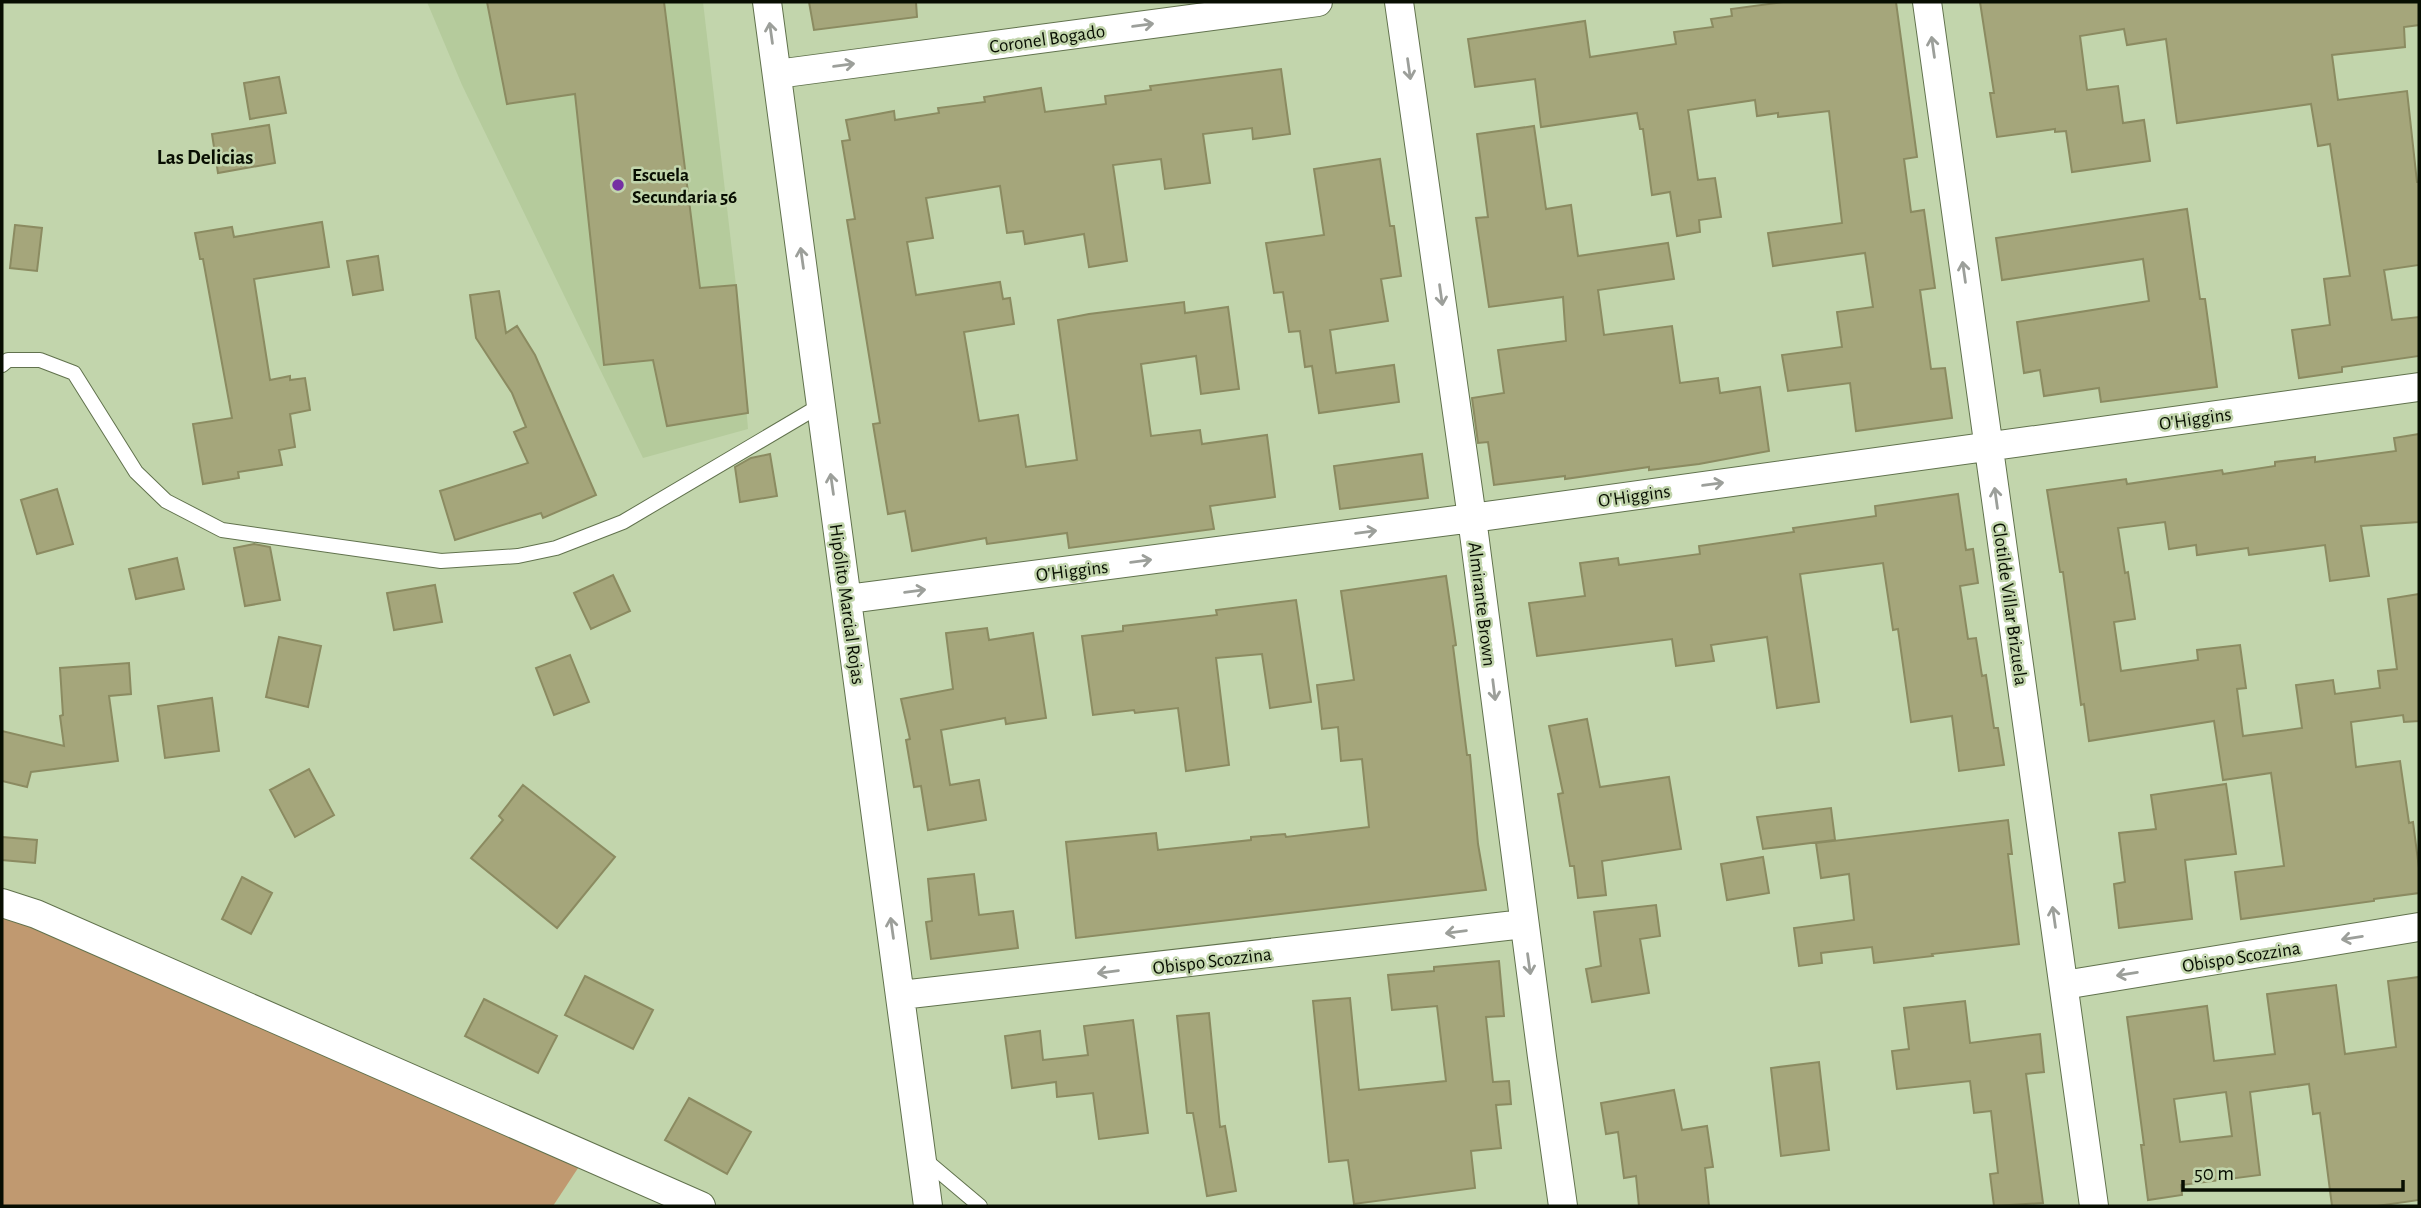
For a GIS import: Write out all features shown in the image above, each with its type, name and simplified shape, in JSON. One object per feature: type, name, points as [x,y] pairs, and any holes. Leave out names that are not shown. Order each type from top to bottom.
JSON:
[{"type":"street","name":"Hipólito Marcial Rojas","points":[[767,2],[928,1206]]},
{"type":"street","name":"Coronel Bogado","points":[[777,74],[1318,2]]},
{"type":"street","name":"Almirante Brown","points":[[1399,2],[1472,518],[1563,1206]]},
{"type":"street","name":"Clotilde Villar Brizuela","points":[[1927,2],[2094,1206]]},
{"type":"street","name":"O'Higgins","points":[[848,599],[1472,518],[2419,387]]},
{"type":"street","points":[[2,903],[36,914],[701,1206]]},
{"type":"street","name":"Obispo Scozzina","points":[[901,995],[1524,924]]},
{"type":"street","name":"Obispo Scozzina","points":[[2064,985],[2419,928]]},
{"type":"lane","points":[[2,365],[8,360],[40,360],[74,373],[136,472],[166,501],[222,530],[441,561],[518,556],[556,548],[623,522],[821,405]]},
{"type":"lane","points":[[922,1157],[980,1206]]},
{"type":"shaded area","name":"Escuela Secundaria 56","points":[[427,2],[703,2],[736,285],[748,429],[643,458],[462,85]]},
{"type":"shaded area","points":[[2,903],[586,1156],[553,1206],[2,1206]]},
{"type":"building","points":[[487,2],[664,2],[700,288],[736,285],[748,413],[667,426],[653,360],[604,365],[575,94],[507,104]]},
{"type":"building","points":[[809,2],[916,2],[917,17],[814,30]]},
{"type":"building","points":[[1783,2],[1896,2],[1917,157],[1904,159],[1911,212],[1924,210],[1935,288],[1920,290],[1931,369],[1945,368],[1952,418],[1856,431],[1850,383],[1788,391],[1782,355],[1842,347],[1837,312],[1873,307],[1865,253],[1773,266],[1768,233],[1842,223],[1829,111],[1778,117],[1778,113],[1757,116],[1755,100],[1688,110],[1698,180],[1715,178],[1721,217],[1699,220],[1700,232],[1677,236],[1670,192],[1652,195],[1643,129],[1640,129],[1637,113],[1541,127],[1535,79],[1475,87],[1468,39],[1585,21],[1590,57],[1676,44],[1674,32],[1713,27],[1711,19],[1732,16],[1731,9]]},
{"type":"building","points":[[1980,2],[2419,2],[2419,25],[2404,27],[2405,47],[2332,55],[2338,100],[2407,91],[2419,182],[2419,265],[2384,270],[2392,320],[2419,317],[2419,356],[2342,367],[2342,372],[2299,378],[2292,330],[2330,325],[2324,279],[2350,276],[2330,144],[2318,146],[2311,104],[2177,123],[2166,39],[2127,45],[2124,29],[2080,36],[2087,90],[2118,86],[2123,123],[2144,120],[2150,161],[2072,172],[2066,131],[2055,132],[2055,129],[1997,137],[1990,93],[1994,93]]},
{"type":"building","points":[[1281,69],[1290,134],[1253,139],[1252,128],[1203,134],[1210,183],[1165,189],[1161,159],[1113,165],[1127,261],[1089,267],[1084,234],[1025,244],[1023,231],[1007,233],[1000,186],[926,198],[933,238],[907,242],[916,295],[1000,282],[1003,299],[1010,298],[1014,324],[964,332],[979,421],[1018,415],[1026,467],[1077,460],[1058,320],[1184,302],[1185,313],[1228,307],[1239,389],[1201,394],[1196,356],[1141,364],[1151,436],[1200,430],[1202,444],[1267,435],[1275,497],[1210,506],[1214,529],[1069,548],[1067,533],[987,544],[986,538],[912,551],[905,511],[888,514],[873,424],[880,423],[847,220],[855,219],[842,141],[850,140],[846,120],[894,111],[895,120],[939,113],[938,108],[985,102],[984,97],[1041,88],[1045,112],[1106,104],[1105,96],[1151,90],[1150,86]]},
{"type":"building","points":[[279,77],[286,113],[250,119],[244,83]]},
{"type":"building","points":[[269,125],[275,163],[218,173],[212,134]]},
{"type":"building","points":[[1534,126],[1546,209],[1571,205],[1578,256],[1668,243],[1674,279],[1598,290],[1604,335],[1672,326],[1680,383],[1718,378],[1720,393],[1760,387],[1769,451],[1699,464],[1649,470],[1649,467],[1565,479],[1565,476],[1494,485],[1488,442],[1478,443],[1472,398],[1504,393],[1498,350],[1566,341],[1563,297],[1489,307],[1476,218],[1488,217],[1477,134]]},
{"type":"building","points":[[1380,159],[1401,276],[1381,279],[1388,321],[1330,330],[1336,373],[1394,365],[1399,402],[1319,413],[1312,366],[1305,367],[1300,331],[1289,332],[1283,292],[1274,293],[1266,243],[1324,235],[1314,169]]},
{"type":"building","points":[[2187,209],[2200,299],[2205,299],[2217,387],[2101,402],[2099,388],[2044,396],[2040,370],[2024,373],[2017,322],[2149,301],[2143,259],[2002,280],[1996,238]]},
{"type":"building","points":[[322,222],[329,267],[254,279],[270,380],[290,376],[290,380],[305,378],[310,410],[290,414],[295,447],[279,450],[282,465],[238,472],[239,478],[203,484],[193,424],[232,418],[203,259],[200,259],[195,233],[232,227],[234,237]]},
{"type":"building","points":[[15,225],[42,228],[37,271],[10,268]]},
{"type":"building","points":[[378,256],[383,290],[353,295],[347,261]]},
{"type":"building","points":[[499,291],[506,333],[517,326],[535,355],[596,495],[543,518],[541,513],[455,540],[440,491],[528,463],[514,432],[526,427],[512,393],[476,338],[470,295]]},
{"type":"building","points":[[2419,434],[2419,522],[2361,526],[2369,576],[2330,581],[2325,545],[2249,555],[2248,548],[2197,555],[2196,545],[2169,549],[2165,522],[2118,528],[2135,619],[2114,622],[2121,671],[2198,660],[2197,650],[2240,645],[2246,688],[2237,689],[2243,736],[2302,728],[2296,685],[2333,680],[2335,694],[2380,688],[2378,671],[2397,669],[2388,599],[2419,594],[2419,721],[2404,722],[2403,715],[2351,722],[2356,767],[2400,761],[2409,823],[2413,822],[2419,868],[2419,893],[2241,919],[2235,872],[2284,866],[2271,773],[2223,780],[2214,721],[2089,741],[2084,704],[2081,705],[2063,572],[2060,572],[2047,490],[2126,479],[2127,484],[2222,470],[2223,474],[2275,466],[2275,462],[2315,457],[2315,462],[2396,451],[2394,438]]},
{"type":"building","points":[[770,454],[777,496],[740,502],[735,467],[751,458]]},
{"type":"building","points":[[1422,454],[1428,498],[1340,509],[1334,466]]},
{"type":"building","points":[[57,489],[73,544],[37,554],[21,500]]},
{"type":"building","points":[[1958,494],[1966,550],[1973,549],[1978,583],[1960,586],[1968,639],[1976,638],[1982,676],[1986,675],[1994,728],[1998,728],[2004,765],[1959,771],[1952,716],[1911,722],[1898,629],[1893,630],[1883,563],[1800,574],[1819,702],[1777,708],[1767,637],[1711,645],[1714,661],[1676,666],[1672,639],[1537,656],[1529,603],[1585,596],[1580,563],[1618,558],[1619,565],[1700,554],[1699,546],[1876,516],[1875,506]]},
{"type":"building","points":[[254,544],[270,547],[280,600],[245,606],[234,548]]},
{"type":"building","points":[[177,558],[184,589],[136,599],[129,569]]},
{"type":"building","points":[[613,575],[630,611],[591,629],[574,593]]},
{"type":"building","points":[[1446,576],[1467,755],[1470,755],[1478,844],[1486,890],[1076,938],[1066,842],[1156,833],[1158,850],[1251,840],[1251,837],[1285,834],[1286,837],[1369,827],[1362,759],[1341,761],[1338,727],[1322,729],[1317,685],[1354,680],[1341,591]]},
{"type":"building","points":[[435,585],[442,622],[394,630],[387,593]]},
{"type":"building","points":[[1296,600],[1311,702],[1270,708],[1262,654],[1216,658],[1229,765],[1186,771],[1178,708],[1093,715],[1082,636],[1123,631],[1123,626],[1217,615],[1216,610]]},
{"type":"building","points":[[987,628],[989,640],[1033,633],[1046,718],[1006,724],[1005,718],[941,730],[950,785],[979,780],[986,820],[928,830],[921,786],[914,787],[906,740],[910,739],[901,699],[953,689],[946,633]]},
{"type":"building","points":[[279,637],[321,646],[308,707],[266,697]]},
{"type":"building","points":[[570,655],[589,702],[554,715],[536,668]]},
{"type":"building","points":[[129,663],[131,694],[109,696],[118,761],[31,772],[27,787],[2,781],[2,731],[64,746],[60,716],[63,715],[60,668]]},
{"type":"building","points":[[212,698],[219,751],[165,758],[158,706]]},
{"type":"building","points":[[1587,719],[1600,787],[1669,777],[1681,849],[1602,861],[1606,895],[1578,898],[1574,866],[1570,866],[1558,794],[1563,793],[1549,726]]},
{"type":"building","points":[[309,769],[334,815],[295,837],[270,790]]},
{"type":"building","points":[[2226,784],[2236,854],[2185,860],[2192,919],[2119,928],[2114,884],[2125,882],[2119,833],[2156,829],[2151,795]]},
{"type":"building","points":[[523,785],[615,857],[557,928],[471,858],[503,820],[499,816]]},
{"type":"building","points":[[1831,808],[1835,840],[1763,849],[1757,817]]},
{"type":"building","points":[[2008,820],[2012,854],[2008,854],[2019,944],[1874,963],[1872,947],[1821,953],[1822,963],[1799,966],[1794,928],[1854,920],[1849,874],[1821,878],[1816,843]]},
{"type":"building","points":[[2,837],[37,840],[35,863],[2,860]]},
{"type":"building","points":[[1763,857],[1769,893],[1727,900],[1721,864]]},
{"type":"building","points":[[974,874],[979,915],[1013,911],[1018,948],[931,959],[926,922],[932,921],[928,879]]},
{"type":"building","points":[[242,877],[272,893],[251,934],[222,919]]},
{"type":"building","points":[[1656,905],[1660,936],[1640,939],[1649,993],[1592,1002],[1586,969],[1601,966],[1594,912]]},
{"type":"building","points":[[1499,961],[1504,1016],[1486,1017],[1493,1082],[1509,1081],[1511,1104],[1496,1105],[1501,1148],[1471,1151],[1475,1188],[1354,1204],[1348,1160],[1329,1162],[1313,1001],[1350,998],[1359,1090],[1446,1081],[1437,1006],[1392,1010],[1388,975],[1434,971],[1434,967]]},
{"type":"building","points":[[585,976],[653,1010],[633,1049],[565,1015]]},
{"type":"building","points":[[2419,977],[2419,1200],[2377,1206],[2332,1206],[2320,1113],[2313,1114],[2309,1084],[2250,1092],[2260,1175],[2181,1185],[2182,1195],[2148,1200],[2141,1145],[2144,1145],[2127,1017],[2207,1006],[2214,1061],[2275,1054],[2267,994],[2336,985],[2345,1054],[2396,1047],[2388,981]],"holes":[[[2226,1092],[2232,1136],[2180,1142],[2174,1099]]]},
{"type":"building","points":[[484,999],[557,1036],[538,1073],[465,1036]]},
{"type":"building","points":[[1965,1001],[1970,1043],[2040,1034],[2044,1072],[2026,1074],[2043,1203],[1994,1206],[1990,1174],[1998,1173],[1991,1111],[1974,1113],[1970,1081],[1897,1089],[1892,1051],[1909,1049],[1904,1008]]},
{"type":"building","points":[[1209,1013],[1220,1127],[1225,1126],[1236,1191],[1207,1196],[1193,1113],[1187,1113],[1177,1016]]},
{"type":"building","points":[[1133,1020],[1148,1133],[1099,1139],[1093,1093],[1057,1097],[1056,1082],[1012,1088],[1005,1036],[1040,1031],[1043,1060],[1088,1055],[1084,1026]]},
{"type":"building","points":[[1819,1062],[1829,1150],[1781,1156],[1771,1068]]},
{"type":"building","points":[[1674,1090],[1682,1130],[1707,1126],[1713,1167],[1705,1168],[1709,1206],[1639,1206],[1636,1176],[1624,1178],[1618,1132],[1606,1134],[1601,1103]]},
{"type":"building","points":[[689,1098],[751,1132],[727,1174],[665,1140]]},
{"type":"place","name":"Escuela Secundaria 56","points":[[618,185]]},
{"type":"district","name":"Las Delicias","points":[[205,157]]}]
